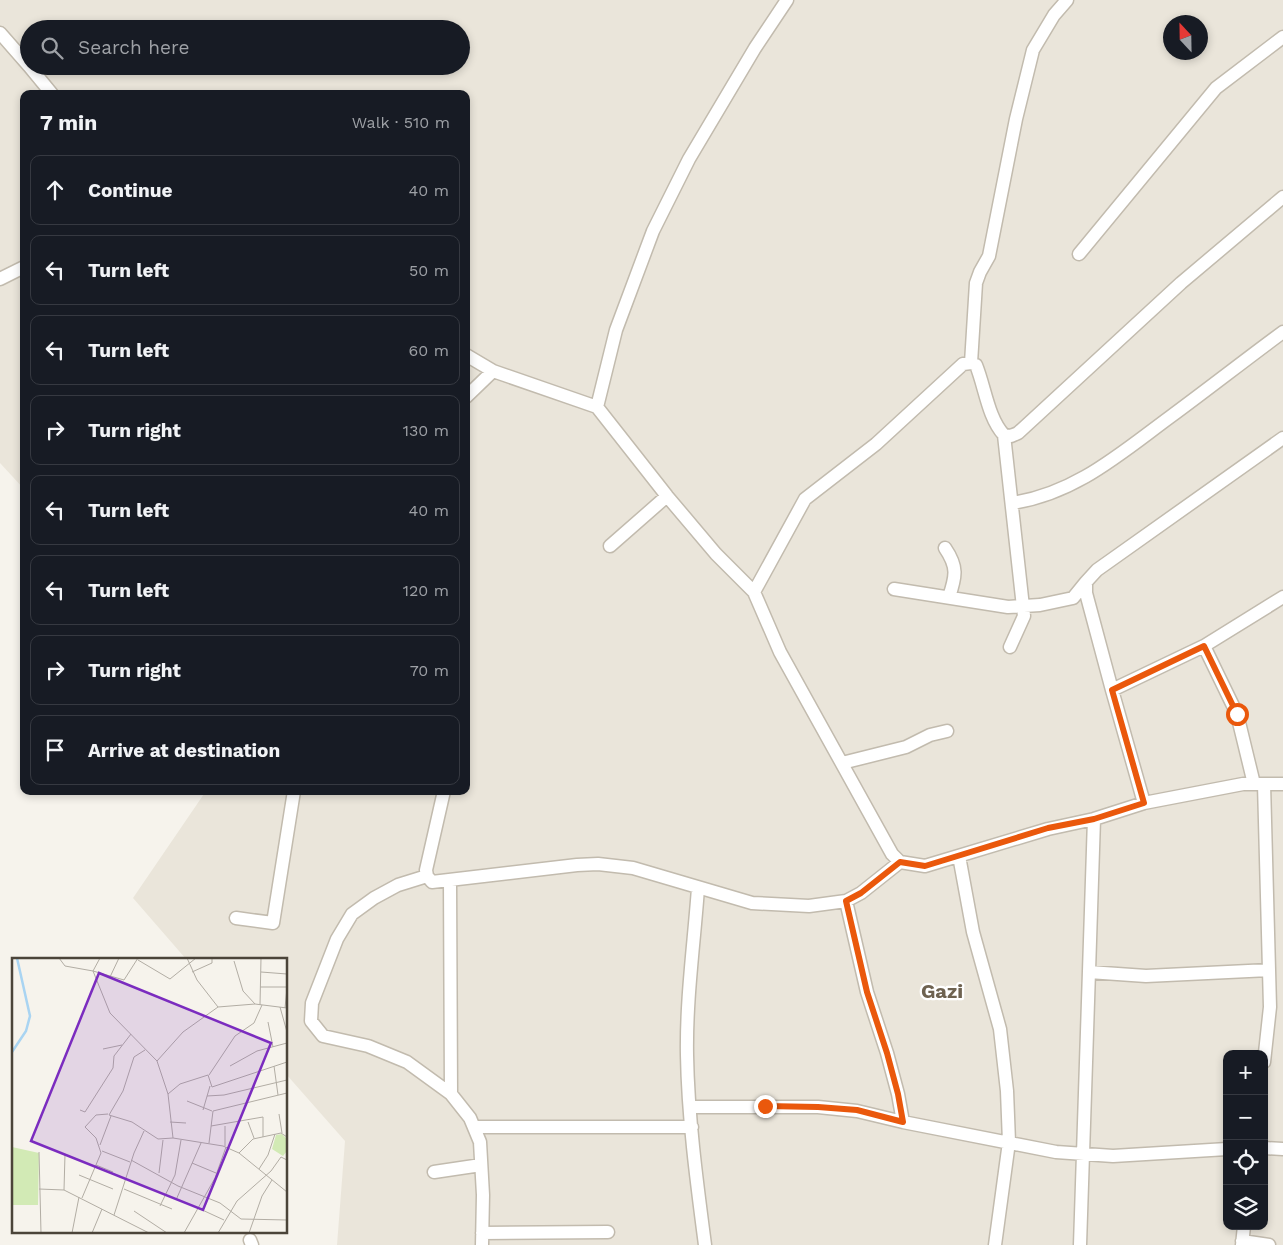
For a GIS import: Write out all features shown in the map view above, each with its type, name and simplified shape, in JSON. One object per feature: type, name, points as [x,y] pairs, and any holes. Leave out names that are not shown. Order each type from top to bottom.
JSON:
[{"type":"street","points":[[597,407],[616,330],[653,231],[689,159],[755,48],[787,0]]},
{"type":"street","points":[[971,363],[976,283],[989,256],[1016,119],[1033,50],[1054,15],[1067,0]]},
{"type":"street","points":[[0,32],[20,55]]},
{"type":"street","points":[[1079,254],[1216,88],[1283,37]]},
{"type":"street","points":[[36,75],[49,90]]},
{"type":"street","points":[[1004,435],[1011,436],[1025,428],[1181,283],[1283,197]]},
{"type":"street","points":[[0,279],[20,269]]},
{"type":"street","points":[[1012,503],[1050,495],[1078,482],[1120,454],[1283,332]]},
{"type":"street","points":[[470,357],[493,371],[597,407],[667,496],[716,554],[754,592],[780,652],[892,854],[900,862],[925,866],[1048,828],[1094,819],[1144,803],[1259,784],[1283,784]]},
{"type":"street","points":[[754,592],[805,500],[876,444],[963,364],[971,363],[976,365],[992,415],[1004,435],[1024,606],[1024,616],[1010,646]]},
{"type":"street","points":[[470,393],[493,371]]},
{"type":"street","points":[[894,589],[1008,607],[1040,605],[1073,598],[1097,570],[1283,438]]},
{"type":"street","points":[[610,546],[667,496]]},
{"type":"street","points":[[945,548],[952,559],[955,569],[954,581],[949,597]]},
{"type":"street","points":[[1086,582],[1086,593],[1144,803]]},
{"type":"street","points":[[1112,690],[1204,646],[1283,597]]},
{"type":"street","points":[[1204,646],[1237,714],[1259,784],[1270,1006],[1265,1050]]},
{"type":"street","points":[[842,763],[900,749],[930,735],[947,731]]},
{"type":"street","points":[[236,918],[273,923],[293,795]]},
{"type":"street","points":[[443,795],[426,870],[427,876],[432,882],[598,864],[633,868],[752,903],[809,906],[846,901],[861,893],[900,862]]},
{"type":"street","points":[[1080,1245],[1094,819]]},
{"type":"street","points":[[959,856],[973,932],[1000,1029],[1007,1091],[1009,1142],[995,1245]]},
{"type":"street","points":[[427,876],[398,885],[374,898],[352,914],[336,939],[312,1003],[311,1022],[322,1036],[368,1046],[407,1062],[451,1094],[470,1118],[480,1142],[483,1194],[482,1239],[608,1232]]},
{"type":"street","points":[[450,880],[451,1094]]},
{"type":"street","points":[[698,888],[688,998],[687,1056],[690,1107],[705,1245]]},
{"type":"street","points":[[846,901],[867,992],[896,1086],[903,1122]]},
{"type":"street","points":[[1089,972],[1146,976],[1269,970]]},
{"type":"street","points":[[690,1107],[818,1107],[857,1110],[903,1122],[1056,1152],[1113,1156],[1223,1149]]},
{"type":"street","points":[[474,1127],[692,1127]]},
{"type":"street","points":[[1268,1148],[1283,1149]]},
{"type":"street","points":[[434,1172],[481,1165]]},
{"type":"street","points":[[1244,1230],[1242,1243],[1268,1245]]},
{"type":"shaded area","points":[[0,0],[1283,0],[1283,1245],[337,1245],[345,1141],[288,1076],[288,958],[185,958],[133,898],[203,795],[470,795],[470,90],[20,90],[20,485],[0,463]]},
{"type":"district","name":"Gazi","points":[[942,991]]},
{"type":"route","points":[[765,1106],[857,1110],[903,1122],[887,1053],[867,992],[846,901],[861,893],[900,862],[925,866],[1048,828],[1094,819],[1144,803],[1112,690],[1204,646],[1237,714]]}]
